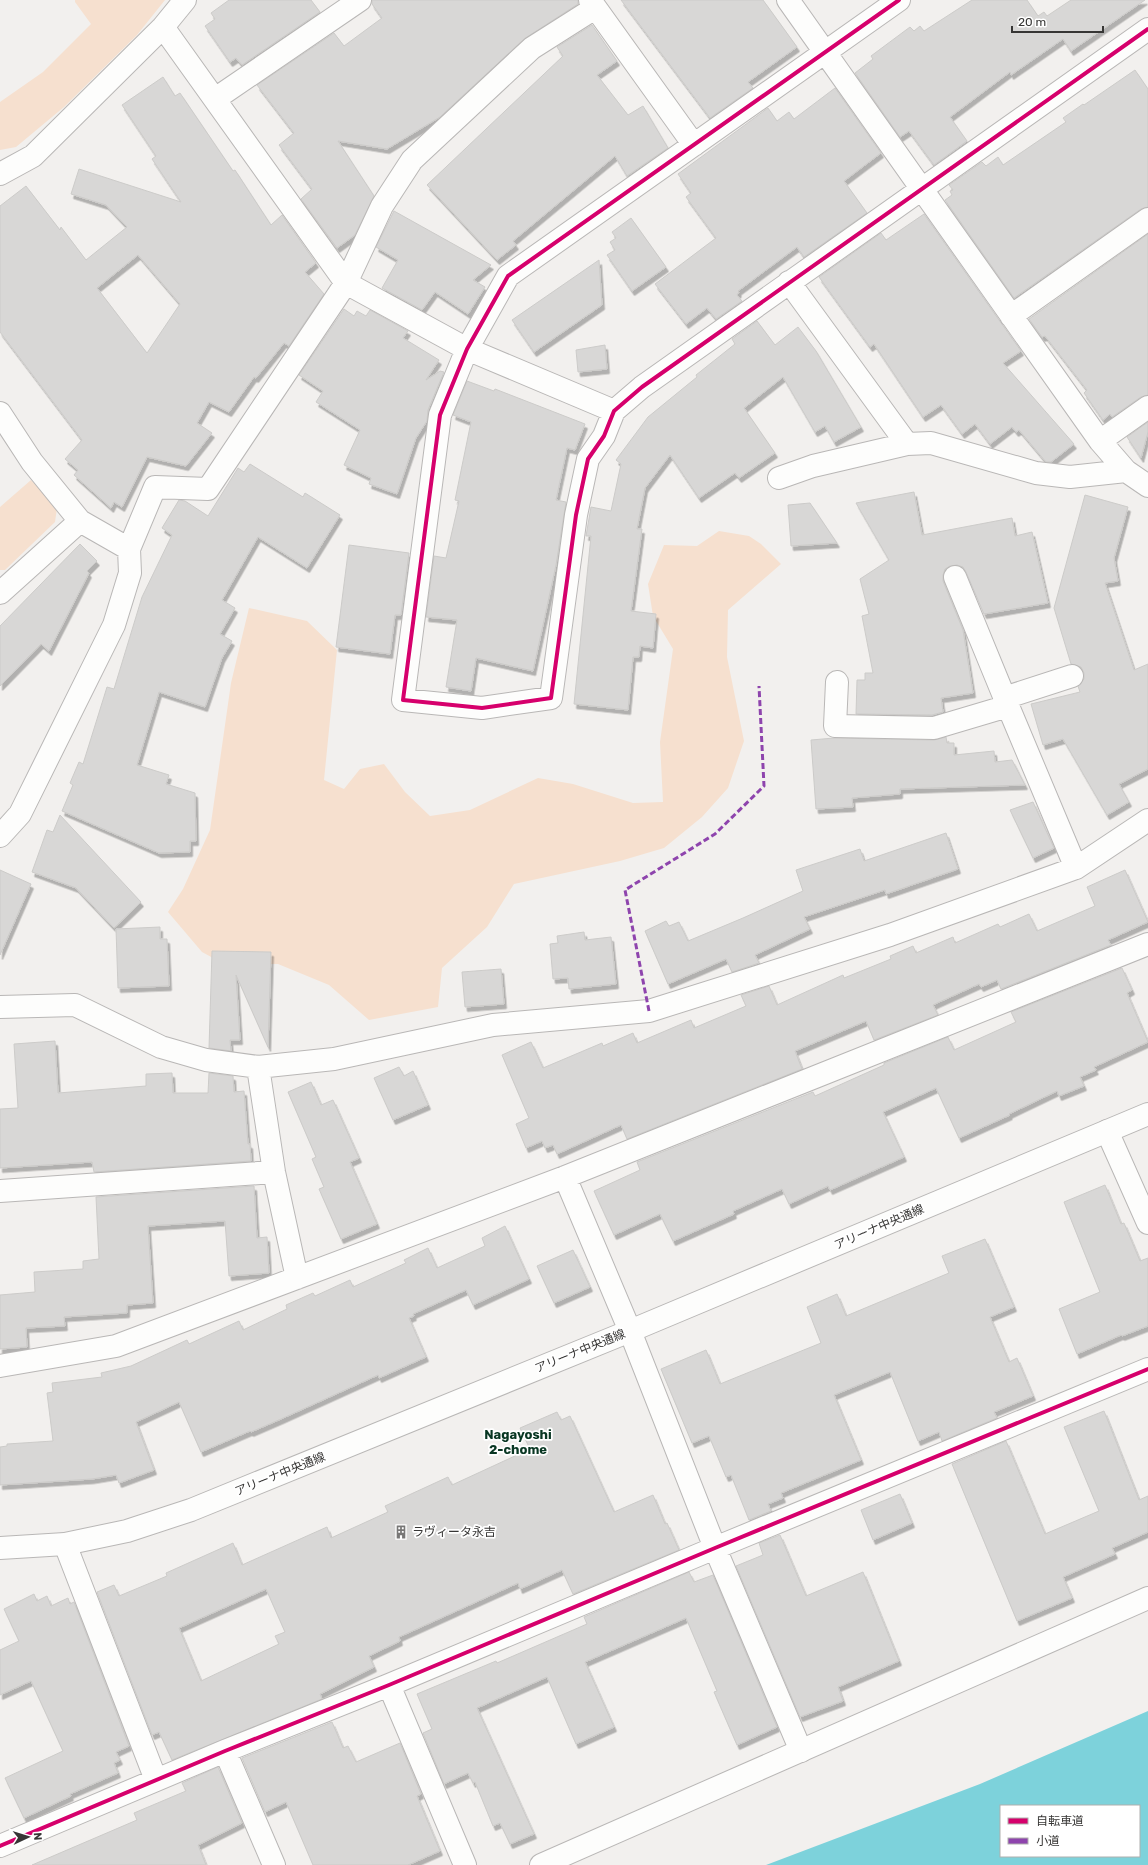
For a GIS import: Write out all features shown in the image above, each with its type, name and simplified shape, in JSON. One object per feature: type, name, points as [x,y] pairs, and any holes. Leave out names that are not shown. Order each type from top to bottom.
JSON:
[{"type":"street","points":[[0,174],[33,156],[164,27],[185,0]]},
{"type":"street","points":[[215,99],[360,0]]},
{"type":"street","points":[[788,0],[1100,441],[1126,471],[1148,486]]},
{"type":"street","points":[[899,0],[508,276],[467,349],[440,415],[402,700],[482,708],[551,698],[576,515],[588,459],[604,436],[614,411],[642,387],[1148,29]]},
{"type":"street","points":[[0,836],[20,814],[114,625],[130,573],[129,549],[155,487],[208,489],[346,283],[382,206],[412,160],[532,48],[592,4],[694,145]]},
{"type":"street","points":[[164,27],[346,283],[467,349],[614,411]]},
{"type":"street","points":[[1011,316],[1148,220]]},
{"type":"street","points":[[789,282],[907,444]]},
{"type":"street","points":[[1100,441],[1148,407]]},
{"type":"street","points":[[0,413],[32,462],[80,521],[129,549]]},
{"type":"street","points":[[779,478],[813,466],[907,444],[931,443],[1036,473],[1070,477],[1126,471]]},
{"type":"street","points":[[0,593],[80,521]]},
{"type":"street","points":[[955,577],[1076,868]]},
{"type":"street","points":[[838,682],[835,726],[934,728],[1072,676]]},
{"type":"street","points":[[0,1007],[75,1005],[161,1046],[206,1060],[258,1067],[334,1059],[493,1025],[649,1011],[890,935],[1076,868],[1148,820]]},
{"type":"street","points":[[0,1366],[116,1346],[564,1176],[1148,944]]},
{"type":"street","points":[[258,1067],[274,1172],[297,1278]]},
{"type":"street","name":"アリーナ中央通線","points":[[0,1548],[65,1544],[127,1531],[191,1510],[630,1331],[1148,1114]]},
{"type":"street","points":[[1108,1131],[1148,1223]]},
{"type":"street","points":[[0,1191],[274,1172]]},
{"type":"street","points":[[564,1176],[630,1331],[715,1548],[801,1751]]},
{"type":"street","points":[[0,1846],[225,1751],[389,1685],[1148,1369]]},
{"type":"street","points":[[65,1544],[156,1780]]},
{"type":"street","points":[[541,1865],[1148,1598]]},
{"type":"street","points":[[389,1685],[465,1865]]},
{"type":"street","points":[[225,1751],[274,1865]]},
{"type":"shaded area","points":[[75,0],[165,0],[137,35],[64,107],[16,147],[0,150],[0,102],[43,72],[91,24]]},
{"type":"shaded area","points":[[31,480],[57,508],[55,522],[5,570],[0,570],[0,507]]},
{"type":"shaded area","points":[[719,531],[749,536],[761,544],[781,564],[728,610],[727,657],[744,741],[728,788],[702,817],[664,848],[620,861],[514,884],[487,927],[442,968],[438,1007],[369,1020],[329,985],[278,964],[226,965],[202,952],[168,912],[183,889],[210,830],[231,683],[249,608],[307,621],[337,650],[324,780],[344,789],[360,769],[384,764],[405,792],[430,816],[470,810],[538,778],[573,784],[633,803],[663,802],[660,742],[673,649],[653,616],[648,584],[664,545],[697,546]]},
{"type":"water","points":[[1148,1711],[1148,1865],[766,1865],[980,1784]]},
{"type":"building","points":[[229,0],[311,0],[320,12],[242,65],[236,58],[230,62],[205,26],[215,19],[211,13]]},
{"type":"building","points":[[372,0],[578,0],[578,4],[524,39],[440,117],[387,149],[338,141],[374,196],[355,235],[337,248],[301,199],[312,189],[279,145],[294,133],[257,85],[334,33],[344,46],[382,18],[372,4]]},
{"type":"building","points":[[621,0],[763,0],[797,47],[748,82],[753,88],[710,118]]},
{"type":"building","points":[[972,0],[1027,0],[1038,16],[1044,12],[1047,16],[1071,0],[1145,0],[1071,51],[1063,39],[1011,75],[1010,72],[950,117],[967,141],[934,165],[909,131],[900,137],[855,73],[873,59],[871,56],[910,27],[914,31],[920,26],[924,31]]},
{"type":"building","points":[[592,25],[617,61],[597,75],[628,115],[643,106],[668,148],[627,176],[615,156],[513,241],[516,245],[497,260],[427,185],[563,56],[557,47]]},
{"type":"building","points":[[1135,70],[1148,89],[1148,207],[1141,209],[1014,298],[945,200],[952,195],[950,191],[953,190],[949,185],[982,162],[986,166],[998,157],[1003,165],[1066,122],[1063,118]]},
{"type":"building","points":[[163,77],[175,96],[180,93],[233,171],[235,170],[271,225],[282,215],[316,263],[305,272],[324,294],[289,346],[284,343],[256,378],[254,377],[229,412],[209,402],[197,423],[212,433],[186,466],[147,457],[122,507],[114,502],[111,508],[74,475],[78,470],[65,459],[82,440],[0,332],[0,206],[26,186],[60,230],[61,227],[86,260],[127,227],[106,205],[71,194],[79,169],[181,202],[152,159],[156,156],[122,105]],"holes":[[[138,255],[180,304],[147,353],[97,288]]]},
{"type":"building","points":[[835,88],[881,153],[844,181],[867,213],[804,257],[797,247],[738,291],[739,292],[737,295],[742,301],[716,319],[707,308],[686,324],[655,284],[716,238],[686,197],[691,193],[678,174],[768,108],[777,121],[789,112],[794,119]]},
{"type":"building","points":[[394,211],[491,265],[473,280],[485,287],[468,314],[435,292],[422,310],[382,288],[398,260],[376,247]]},
{"type":"building","points":[[924,214],[1021,351],[1003,363],[1074,444],[1051,462],[1046,462],[1019,430],[1016,432],[1012,427],[990,444],[975,424],[962,434],[941,405],[923,417],[874,344],[870,347],[819,277],[881,233],[886,240]]},
{"type":"building","points":[[631,218],[666,267],[632,291],[607,255],[615,250],[610,242],[616,238],[612,232]]},
{"type":"building","points":[[1148,234],[1148,395],[1141,397],[1112,417],[1110,414],[1103,420],[1084,393],[1087,390],[1045,336],[1042,337],[1029,319]]},
{"type":"building","points":[[599,260],[602,305],[534,352],[512,320]]},
{"type":"building","points":[[344,309],[354,316],[357,311],[366,316],[370,310],[408,331],[403,338],[439,360],[426,380],[440,371],[444,372],[428,410],[427,421],[416,438],[397,494],[369,484],[371,478],[344,465],[360,430],[316,402],[323,391],[299,375]]},
{"type":"building","points":[[757,321],[775,345],[798,327],[816,351],[861,427],[834,442],[825,426],[815,432],[783,377],[744,408],[775,453],[739,478],[735,473],[699,498],[670,455],[645,488],[637,529],[642,529],[631,611],[656,614],[653,648],[640,646],[639,657],[633,657],[628,710],[574,704],[591,536],[586,536],[591,507],[611,511],[621,464],[616,460],[648,417],[697,377],[696,375],[735,344],[732,339]]},
{"type":"building","points":[[605,345],[607,369],[578,372],[576,350]]},
{"type":"building","points":[[467,381],[494,391],[495,389],[585,424],[575,450],[567,448],[556,500],[566,502],[556,565],[533,671],[476,658],[471,691],[446,687],[457,620],[426,617],[434,556],[446,558],[459,501],[455,500],[471,422],[453,415]]},
{"type":"building","points":[[1148,422],[1148,432],[1141,458],[1127,437]]},
{"type":"building","points":[[250,464],[303,497],[305,493],[340,515],[307,568],[258,537],[222,600],[235,608],[220,634],[232,641],[222,658],[205,707],[159,692],[137,765],[169,775],[166,784],[195,793],[196,841],[190,841],[190,852],[159,853],[62,811],[73,785],[70,783],[79,762],[83,764],[107,687],[114,689],[142,597],[172,535],[162,528],[179,500],[185,501],[208,516],[238,468],[244,472]]},
{"type":"building","points":[[914,492],[922,535],[1012,518],[1015,536],[1032,532],[1048,603],[984,614],[963,567],[957,565],[950,566],[945,569],[943,581],[963,630],[973,693],[941,698],[943,712],[932,715],[856,714],[857,680],[865,680],[865,673],[873,673],[862,616],[869,614],[860,579],[889,560],[856,503]]},
{"type":"building","points":[[1085,495],[1128,507],[1114,558],[1118,581],[1105,583],[1134,670],[1148,664],[1148,769],[1119,784],[1129,802],[1107,815],[1063,739],[1043,745],[1031,704],[1080,692],[1078,686],[1084,679],[1084,673],[1081,667],[1071,664],[1054,608]]},
{"type":"building","points":[[810,503],[837,543],[791,546],[788,505]]},
{"type":"building","points":[[80,544],[97,561],[87,571],[89,573],[49,651],[41,644],[0,686],[0,626]]},
{"type":"building","points":[[349,545],[409,553],[401,615],[395,615],[390,654],[336,647]]},
{"type":"building","points":[[946,737],[947,743],[954,743],[954,755],[994,751],[995,762],[1012,760],[1025,785],[900,789],[900,794],[852,798],[853,807],[816,809],[811,740],[834,738],[934,740]]},
{"type":"building","points":[[1033,802],[1054,848],[1033,858],[1010,810]]},
{"type":"building","points":[[60,815],[141,902],[114,928],[76,888],[32,872],[47,830],[53,832]]},
{"type":"building","points":[[946,833],[958,869],[886,894],[885,890],[804,917],[810,929],[755,955],[759,963],[732,972],[726,959],[668,984],[645,931],[666,921],[669,926],[679,922],[688,941],[803,891],[796,870],[860,849],[864,861]]},
{"type":"building","points":[[0,870],[31,884],[0,955]]},
{"type":"building","points":[[1125,870],[1148,922],[1108,940],[1111,945],[1001,989],[997,980],[981,987],[979,984],[933,1005],[938,1015],[874,1040],[866,1021],[795,1051],[802,1069],[627,1139],[621,1125],[557,1154],[553,1145],[545,1148],[542,1141],[526,1148],[516,1124],[529,1118],[502,1055],[531,1042],[543,1068],[602,1043],[603,1046],[633,1033],[637,1043],[691,1020],[694,1028],[746,1006],[741,995],[769,986],[777,1005],[843,975],[844,978],[891,959],[890,956],[913,946],[916,953],[953,937],[955,943],[998,924],[1000,927],[1029,914],[1037,931],[1095,906],[1087,887]]},
{"type":"building","points":[[160,927],[160,939],[167,939],[169,986],[118,988],[116,929]]},
{"type":"building","points":[[584,932],[585,940],[611,937],[616,984],[569,989],[568,978],[553,979],[550,944],[558,943],[557,936]]},
{"type":"building","points":[[212,951],[271,952],[268,1047],[236,975],[240,1040],[230,1040],[231,1051],[209,1048]]},
{"type":"building","points":[[1122,968],[1132,990],[1127,993],[1148,1042],[1094,1067],[1096,1070],[1080,1077],[1084,1086],[1059,1096],[1057,1091],[1009,1114],[1010,1115],[959,1138],[936,1088],[883,1112],[904,1157],[830,1190],[828,1186],[789,1204],[782,1189],[733,1211],[734,1214],[673,1241],[660,1214],[614,1235],[594,1191],[640,1170],[637,1162],[813,1092],[815,1096],[884,1065],[884,1063],[948,1037],[954,1050],[1016,1022],[1011,1012]]},
{"type":"building","points":[[501,969],[504,1004],[465,1007],[462,972]]},
{"type":"building","points":[[55,1041],[58,1093],[146,1086],[146,1074],[172,1073],[173,1093],[208,1093],[209,1073],[233,1076],[234,1092],[244,1091],[248,1144],[250,1144],[251,1161],[94,1172],[92,1162],[0,1168],[0,1109],[18,1108],[14,1044]]},
{"type":"building","points":[[399,1067],[404,1076],[413,1071],[428,1105],[393,1120],[374,1078]]},
{"type":"building","points":[[311,1082],[321,1105],[333,1100],[359,1158],[350,1162],[377,1224],[341,1239],[319,1189],[324,1187],[312,1159],[316,1157],[288,1092]]},
{"type":"building","points":[[1105,1185],[1121,1224],[1124,1223],[1140,1261],[1148,1258],[1148,1326],[1122,1336],[1121,1335],[1077,1354],[1059,1309],[1100,1292],[1064,1202]]},
{"type":"building","points":[[254,1186],[257,1238],[267,1237],[269,1273],[229,1276],[225,1221],[148,1226],[153,1303],[127,1305],[127,1313],[64,1317],[65,1326],[26,1328],[27,1347],[0,1349],[0,1295],[35,1292],[34,1272],[83,1269],[83,1261],[99,1259],[96,1197]]},
{"type":"building","points":[[505,1226],[529,1279],[473,1305],[466,1290],[413,1314],[414,1316],[409,1318],[426,1357],[379,1378],[378,1375],[281,1419],[201,1452],[179,1402],[136,1422],[154,1470],[119,1483],[116,1475],[92,1479],[0,1485],[0,1447],[7,1446],[7,1444],[53,1441],[47,1393],[53,1392],[52,1383],[102,1377],[101,1373],[131,1366],[187,1340],[189,1344],[239,1321],[243,1330],[287,1309],[286,1305],[313,1293],[315,1296],[350,1280],[353,1287],[406,1263],[404,1260],[428,1248],[437,1268],[485,1246],[482,1238]]},
{"type":"building","points":[[985,1239],[1014,1307],[990,1317],[1009,1362],[1017,1358],[1033,1396],[994,1412],[997,1418],[942,1441],[939,1432],[918,1441],[890,1372],[834,1395],[861,1460],[781,1493],[783,1498],[768,1504],[771,1511],[749,1520],[731,1475],[726,1477],[709,1436],[692,1443],[661,1369],[706,1350],[720,1384],[821,1343],[807,1307],[837,1294],[846,1316],[949,1273],[942,1256]]},
{"type":"building","points":[[573,1250],[590,1287],[554,1303],[537,1266]]},
{"type":"building","points":[[1104,1411],[1139,1500],[1148,1496],[1148,1532],[1112,1548],[1115,1554],[1063,1577],[1072,1598],[1017,1621],[952,1464],[1006,1441],[1045,1534],[1099,1511],[1064,1427]]},
{"type":"building","points":[[557,1412],[561,1420],[570,1416],[614,1512],[653,1495],[665,1524],[667,1523],[679,1550],[573,1594],[562,1570],[520,1589],[518,1583],[399,1637],[400,1641],[369,1656],[374,1667],[320,1694],[322,1699],[172,1760],[159,1732],[152,1735],[97,1592],[114,1585],[119,1596],[167,1576],[166,1573],[233,1543],[242,1565],[327,1527],[331,1538],[388,1512],[385,1506],[448,1477],[452,1485],[530,1449],[520,1428]],"holes":[[[266,1589],[285,1632],[275,1636],[279,1644],[201,1681],[179,1628]]]},
{"type":"building","points":[[900,1494],[912,1523],[873,1540],[861,1510]]},
{"type":"building","points":[[780,1535],[806,1596],[863,1572],[899,1661],[838,1687],[843,1701],[800,1717],[736,1566],[763,1555],[759,1543]]},
{"type":"building","points":[[689,1572],[694,1582],[713,1575],[777,1727],[737,1745],[714,1692],[717,1691],[686,1618],[585,1662],[614,1727],[576,1744],[547,1677],[477,1708],[534,1834],[510,1844],[500,1823],[493,1826],[475,1782],[473,1783],[468,1773],[444,1784],[423,1733],[432,1729],[417,1694],[496,1661],[497,1663],[587,1624],[584,1617]]},
{"type":"building","points":[[34,1594],[37,1601],[47,1596],[51,1606],[68,1598],[70,1604],[74,1602],[129,1746],[116,1752],[120,1760],[114,1763],[118,1773],[70,1794],[71,1796],[24,1818],[5,1778],[63,1751],[31,1681],[0,1695],[0,1650],[19,1641],[4,1609]]},
{"type":"building","points":[[332,1722],[343,1748],[348,1746],[356,1762],[400,1743],[421,1794],[417,1796],[440,1851],[408,1865],[313,1865],[286,1802],[265,1812],[242,1758]]},
{"type":"building","points":[[218,1767],[242,1823],[198,1845],[206,1865],[32,1865],[137,1820],[134,1813],[186,1791],[182,1783]]},
{"type":"marked path","points":[[649,1011],[625,890],[715,834],[764,786],[759,686]]},
{"type":"cycle path","points":[[899,0],[508,276],[467,349],[440,415],[403,700],[482,708],[551,698],[576,515],[588,459],[604,436],[614,411],[642,387],[1148,29]]},
{"type":"cycle path","points":[[0,1846],[225,1751],[389,1685],[1148,1369]]},
{"type":"place","name":"ラヴィータ永吉","points":[[401,1532]]},
{"type":"district","name":"Nagayoshi 2-chome","points":[[518,1442]]}]
